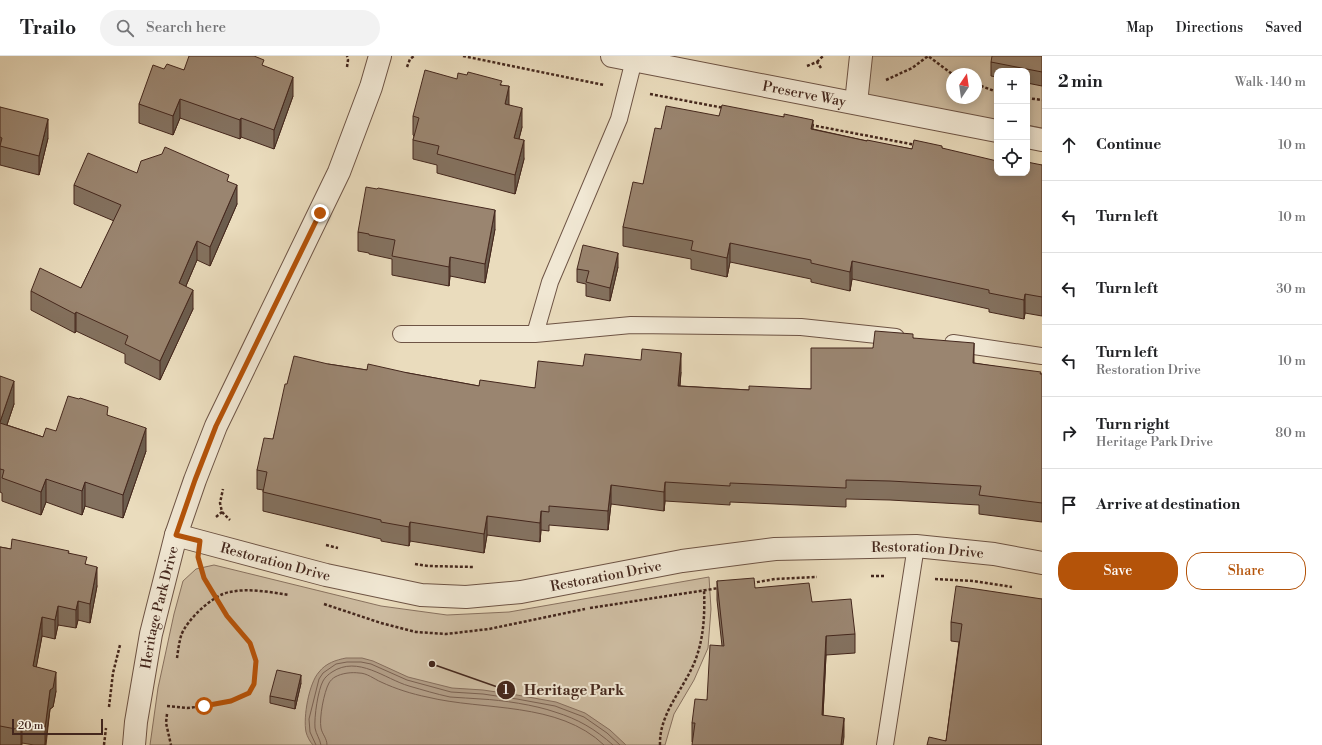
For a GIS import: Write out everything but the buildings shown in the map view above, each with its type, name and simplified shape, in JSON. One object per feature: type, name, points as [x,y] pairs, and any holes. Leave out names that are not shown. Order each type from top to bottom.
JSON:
[{"type":"street","name":"Heritage Park Drive","points":[[134,745],[136,722],[151,634],[176,535],[195,480],[216,426],[339,172],[371,87],[380,56]]},
{"type":"street","name":"Preserve Way","points":[[612,56],[635,58],[994,130]]},
{"type":"street","points":[[856,103],[861,56]]},
{"type":"street","points":[[1030,138],[1042,140]]},
{"type":"street","name":"Restoration Drive","points":[[176,535],[326,575],[421,595],[466,597],[521,592],[701,559],[776,549],[916,546],[994,554],[1042,563]]},
{"type":"lane","points":[[535,334],[550,282],[619,119],[628,90],[635,58]]},
{"type":"lane","points":[[401,334],[535,334],[631,325],[801,327],[909,338]]},
{"type":"lane","points":[[940,342],[1042,356]]},
{"type":"lane","points":[[885,745],[916,546]]},
{"type":"path","points":[[405,74],[410,60],[415,56]]},
{"type":"path","points":[[463,56],[728,109]]},
{"type":"path","points":[[816,62],[823,56]]},
{"type":"path","points":[[982,86],[994,91]]},
{"type":"path","points":[[1030,98],[1042,100]]},
{"type":"path","points":[[804,124],[920,146]]},
{"type":"path","points":[[224,484],[220,502],[222,512],[227,519],[235,523]]},
{"type":"path","points":[[167,706],[187,708],[231,701],[249,693],[254,684],[256,661],[250,643],[227,616],[204,578],[198,557],[200,541],[208,523],[222,512]]},
{"type":"path","points":[[326,545],[341,548]]},
{"type":"path","points":[[660,745],[663,724],[695,661],[701,641],[705,616],[701,559]]},
{"type":"path","points":[[414,564],[428,566],[480,567]]},
{"type":"shaded area","points":[[861,56],[1042,56],[1042,128],[1030,126],[1030,68],[994,68],[994,119],[857,93]]},
{"type":"shaded area","points":[[214,565],[381,606],[447,615],[509,612],[709,577],[711,609],[708,648],[694,680],[674,714],[665,745],[150,745],[158,688],[174,614],[183,581],[196,569]]},
{"type":"water","points":[[346,658],[362,658],[373,661],[408,677],[452,688],[483,690],[556,702],[585,713],[610,730],[626,745],[313,745],[307,735],[305,726],[306,709],[312,684],[315,677],[325,666]]},
{"type":"place","name":"Heritage Park","points":[[432,664]]},
{"type":"route","points":[[204,706],[231,701],[249,693],[254,684],[256,661],[250,643],[227,616],[204,578],[198,557],[200,541],[176,535],[216,426],[320,213]]}]
